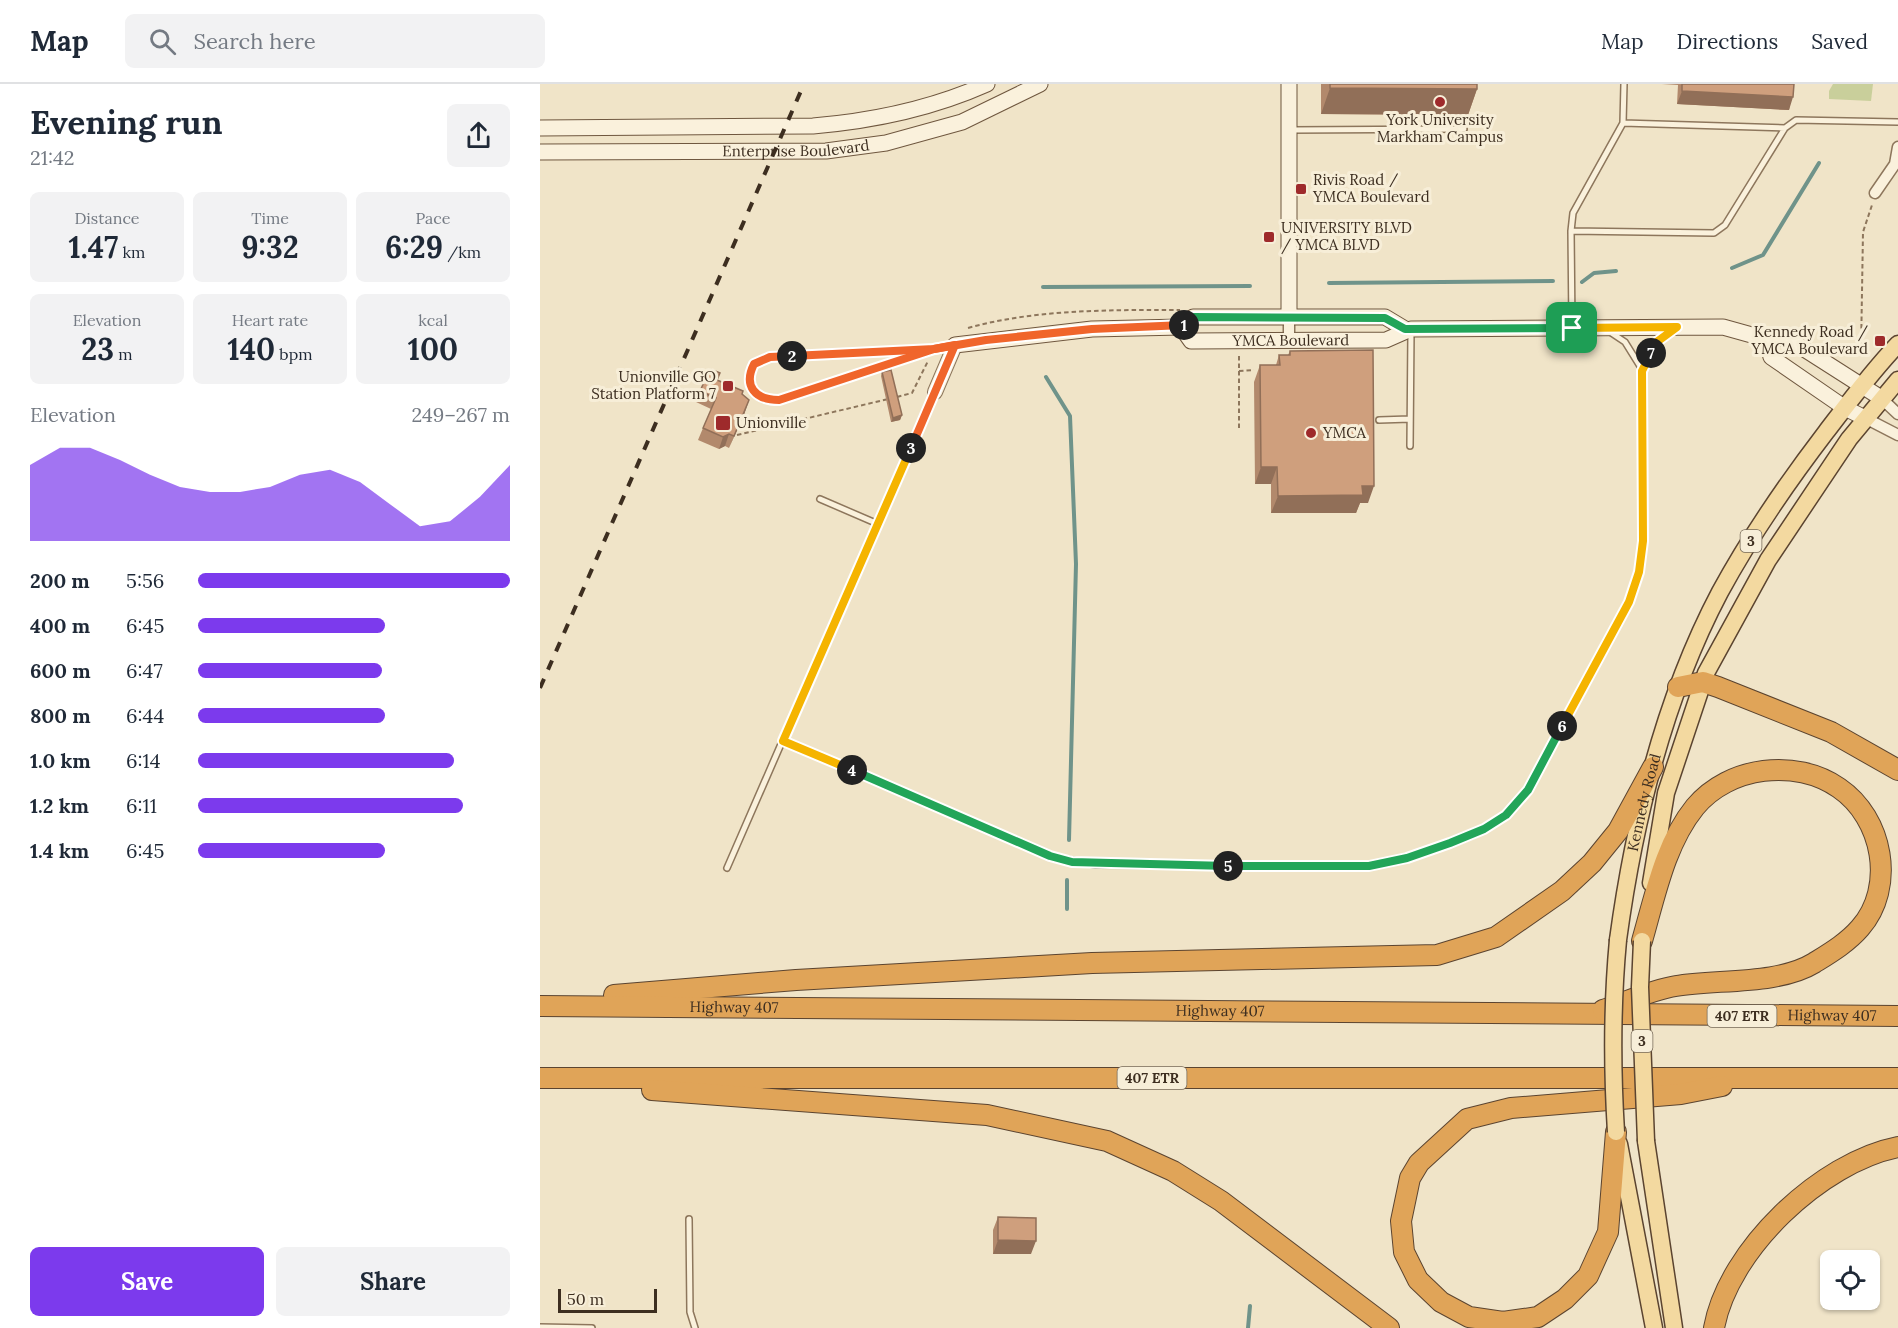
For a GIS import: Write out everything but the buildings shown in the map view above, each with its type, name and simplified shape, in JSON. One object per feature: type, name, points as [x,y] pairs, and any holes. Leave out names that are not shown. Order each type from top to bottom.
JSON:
[{"type":"highway","points":[[1678,687],[1703,682],[1831,732],[1898,770]]},
{"type":"highway","points":[[540,1001],[796,980],[1092,963],[1437,955],[1496,937],[1562,891],[1592,863],[1618,831],[1653,767]]},
{"type":"highway","points":[[1586,1016],[1674,986],[1776,975],[1811,965],[1845,943],[1862,926],[1882,886],[1883,866],[1868,823],[1854,801],[1839,788],[1816,776],[1785,769],[1754,772],[1723,784],[1708,794],[1682,826],[1664,865],[1642,940]]},
{"type":"highway","name":"Highway 407","points":[[540,1006],[1586,1016],[1898,1016]]},
{"type":"highway","name":"407 ETR","points":[[540,1077],[1898,1078]]},
{"type":"highway","points":[[1616,1132],[1608,1233],[1588,1276],[1565,1299],[1538,1317],[1503,1322],[1469,1317],[1441,1302],[1418,1280],[1404,1252],[1401,1221],[1410,1178],[1419,1163],[1467,1119],[1511,1107],[1681,1094],[1763,1077]]},
{"type":"highway","points":[[540,1083],[765,1096],[987,1115],[1107,1142],[1173,1172],[1221,1201],[1389,1328]]},
{"type":"highway","points":[[1714,1328],[1730,1279],[1762,1235],[1831,1176],[1877,1151],[1898,1147]]},
{"type":"main road","name":"Enterprise Boulevard","points":[[540,128],[813,126],[846,123],[927,107],[987,84]]},
{"type":"main road","name":"Enterprise Boulevard","points":[[540,152],[826,151],[886,143],[962,122],[1040,84]]},
{"type":"main road","points":[[1289,84],[1289,317]]},
{"type":"main road","name":"YMCA Boulevard","points":[[955,345],[1092,329],[1181,327],[1193,317],[1385,318],[1408,329],[1723,327],[1766,339],[1787,338],[1881,398]]},
{"type":"main road","name":"YMCA Boulevard","points":[[1181,327],[1191,341],[1386,340],[1408,329]]},
{"type":"main road","points":[[1766,339],[1771,357],[1845,408],[1867,419]]},
{"type":"main road","name":"Kennedy Road","points":[[1654,1328],[1616,1132],[1614,987],[1626,880],[1653,767],[1678,687],[1720,592],[1780,492],[1898,344]]},
{"type":"main road","name":"Kennedy Road","points":[[1674,1328],[1646,1141],[1640,987],[1642,940],[1666,793],[1703,682],[1768,560],[1849,439],[1898,380]]},
{"type":"street","points":[[1875,193],[1894,164],[1898,147]]},
{"type":"street","points":[[1289,317],[1289,340]]},
{"type":"street","points":[[935,392],[955,345]]},
{"type":"street","points":[[1881,398],[1898,414]]},
{"type":"street","points":[[1867,419],[1898,435]]},
{"type":"lane","points":[[1572,328],[1571,231],[1573,213],[1623,123],[1624,84]]},
{"type":"lane","points":[[1571,231],[1714,233],[1725,225],[1785,128],[1796,120],[1898,122]]},
{"type":"lane","points":[[1623,123],[1785,128]]},
{"type":"lane","points":[[1289,130],[1464,129]]},
{"type":"lane","points":[[783,741],[1050,856],[1072,862],[1142,866],[1369,866],[1407,858],[1459,839],[1506,815],[1528,790],[1629,602],[1639,572],[1643,541],[1642,371],[1658,341],[1677,327]]},
{"type":"lane","points":[[1604,328],[1625,342],[1642,371]]},
{"type":"lane","points":[[1408,329],[1410,446]]},
{"type":"lane","points":[[934,349],[770,357],[754,364],[749,380],[751,390],[759,396],[779,400],[934,349],[955,345]]},
{"type":"lane","points":[[727,868],[935,392]]},
{"type":"lane","points":[[1379,420],[1410,419]]},
{"type":"lane","points":[[820,499],[878,524]]},
{"type":"lane","points":[[689,1219],[690,1311],[695,1328]]},
{"type":"lane","points":[[540,1327],[592,1328]]},
{"type":"path","points":[[1861,351],[1863,232],[1875,193]]},
{"type":"path","points":[[1239,356],[1239,429]]},
{"type":"path","points":[[1239,371],[1254,370]]},
{"type":"green space","points":[[1833,84],[1873,84],[1871,101],[1829,99],[1829,91]]},
{"type":"waterway","points":[[1732,268],[1763,255],[1819,163]]},
{"type":"waterway","points":[[1582,282],[1594,273],[1616,271]]},
{"type":"waterway","points":[[1329,283],[1553,281]]},
{"type":"waterway","points":[[1043,287],[1250,286]]},
{"type":"waterway","points":[[1046,377],[1070,416],[1076,564],[1069,840]]},
{"type":"waterway","points":[[1067,880],[1067,909]]},
{"type":"waterway","points":[[1248,1328],[1250,1306]]},
{"type":"railway","points":[[540,688],[804,84]]},
{"type":"place","name":"York University Markham Campus","points":[[1440,102]]},
{"type":"place","name":"Rivis Road / YMCA Boulevard","points":[[1301,189]]},
{"type":"place","name":"UNIVERSITY BLVD / YMCA BLVD","points":[[1269,237]]},
{"type":"place","name":"Kennedy Road / YMCA Boulevard","points":[[1880,341]]},
{"type":"place","name":"Unionville GO Station Platform 7","points":[[728,386]]},
{"type":"place","name":"Unionville","points":[[723,423]]},
{"type":"place","name":"YMCA","points":[[1311,433]]},
{"type":"route","points":[[1572,328],[1405,329],[1385,318],[1193,317],[1181,327],[1092,329],[986,340],[934,349],[761,359],[754,364],[750,372],[751,390],[768,400],[779,400],[934,349],[955,345],[944,371],[878,524],[783,741],[1050,856],[1072,862],[1096,865],[1170,866],[1369,866],[1407,858],[1484,829],[1506,815],[1528,790],[1629,602],[1639,572],[1643,541],[1642,371],[1658,341],[1677,327],[1572,328]]}]
